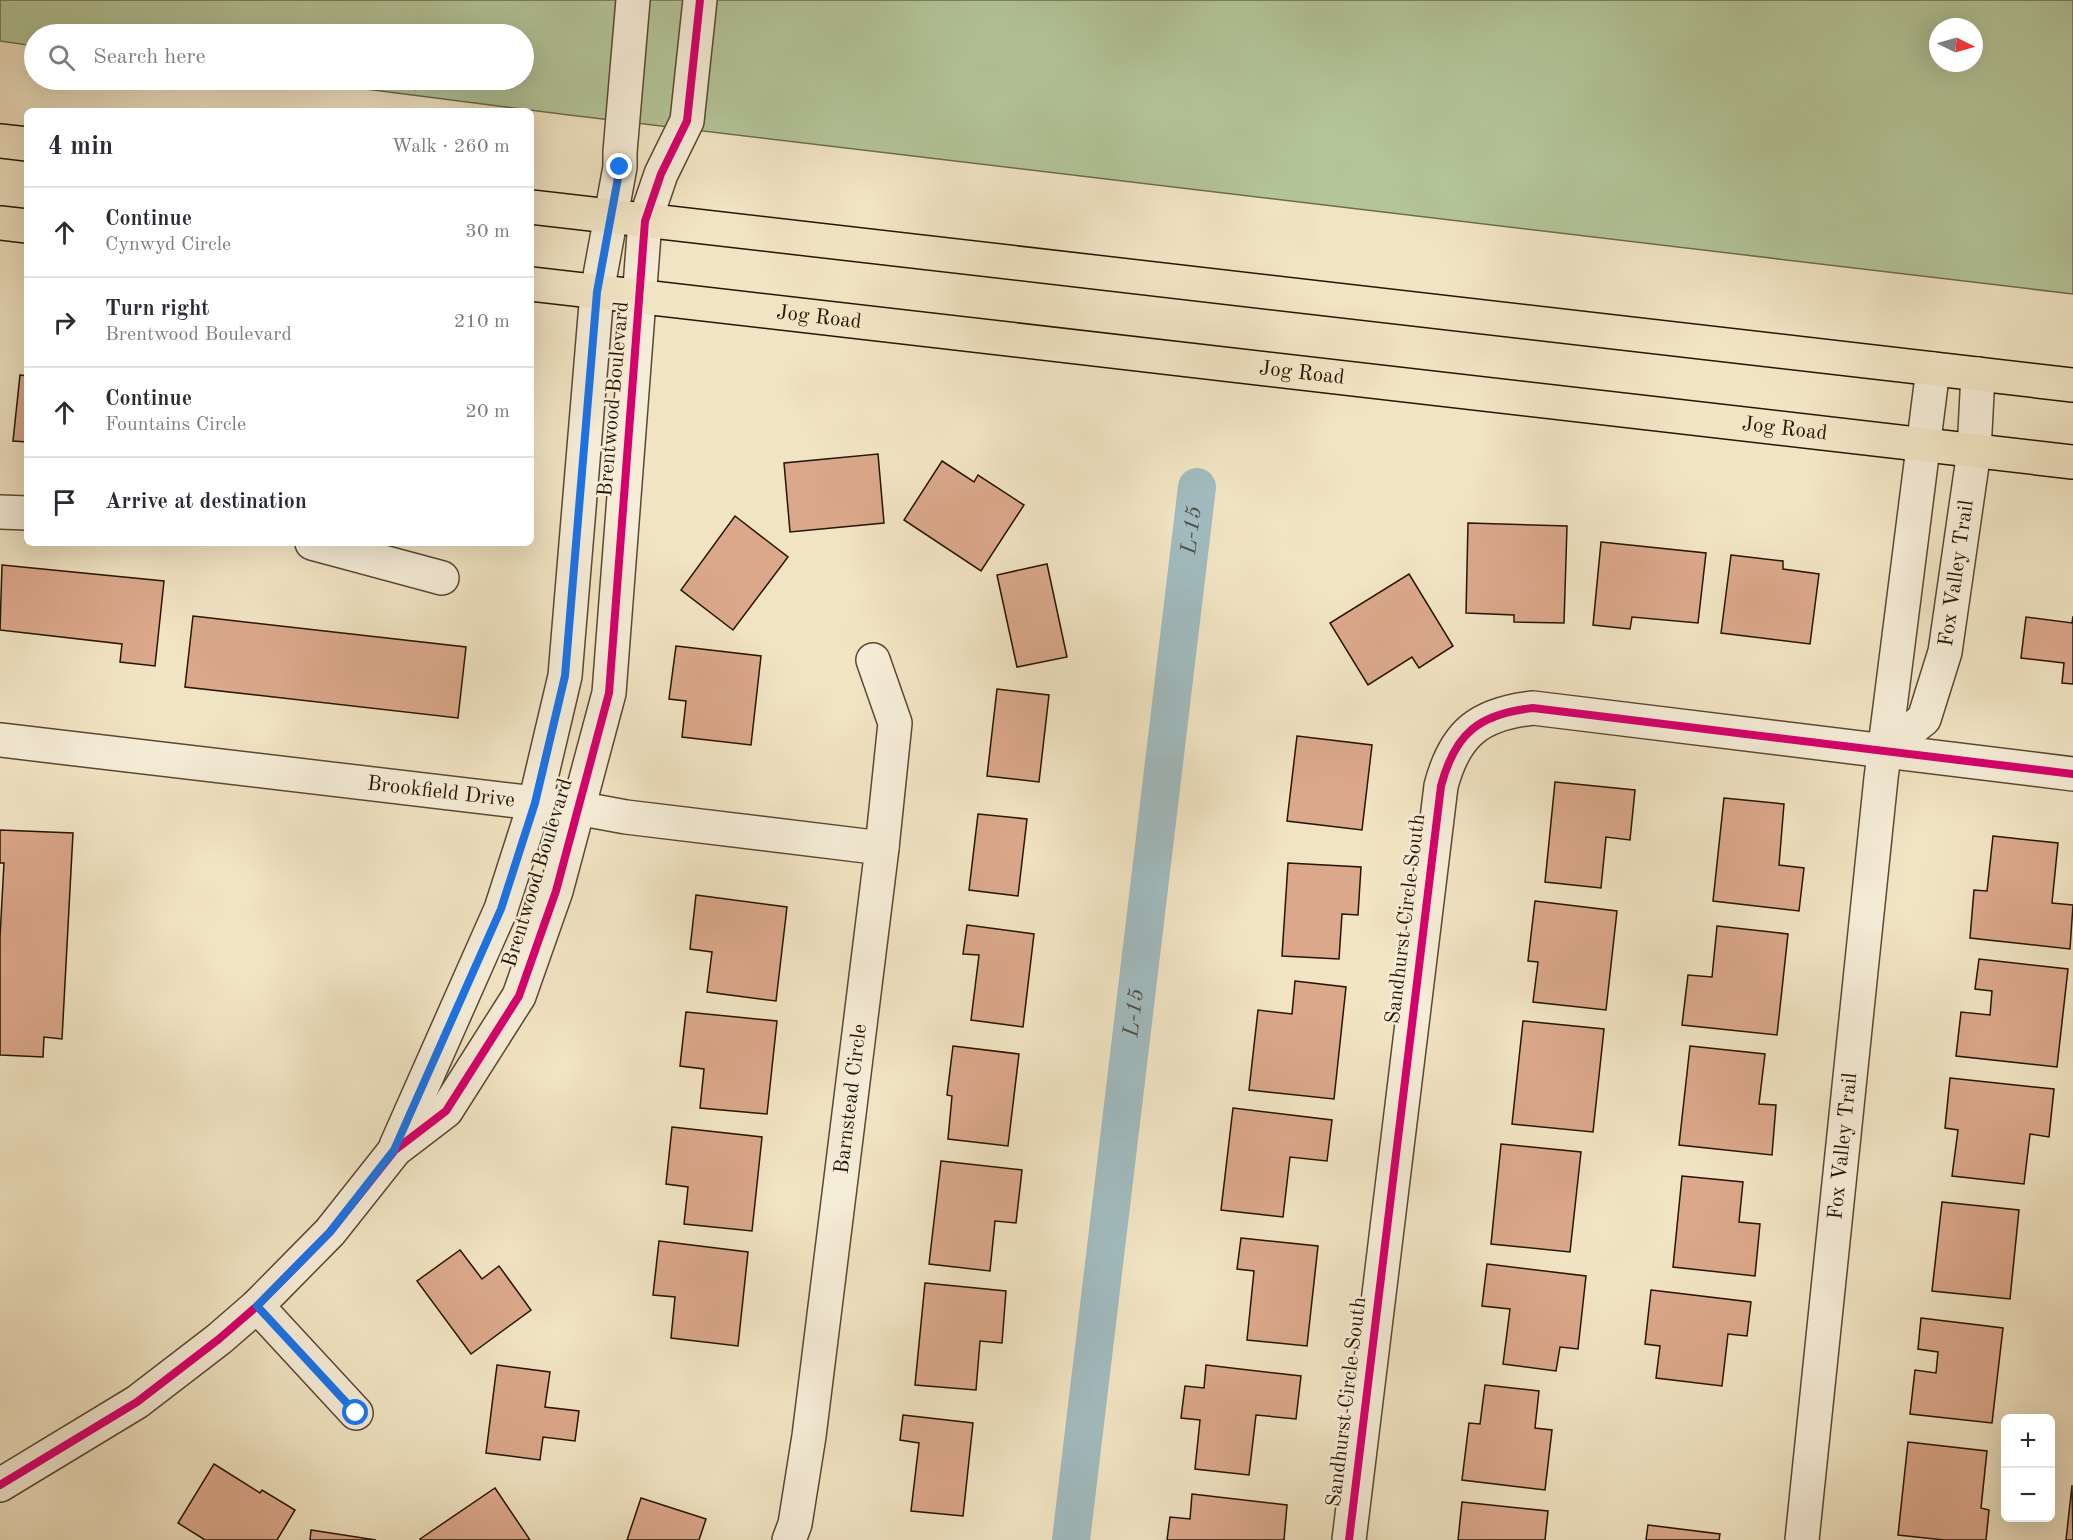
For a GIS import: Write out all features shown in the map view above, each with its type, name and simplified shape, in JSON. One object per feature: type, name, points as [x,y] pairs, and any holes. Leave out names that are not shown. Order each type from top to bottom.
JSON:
[{"type":"main road","points":[[0,141],[24,144]]},
{"type":"main road","points":[[534,207],[2073,385]]},
{"type":"main road","points":[[0,223],[24,226]]},
{"type":"main road","name":"Jog Road","points":[[534,284],[2073,462]]},
{"type":"street","name":"Brentwood Boulevard","points":[[0,1485],[137,1402],[219,1339],[257,1306],[330,1232],[394,1150],[501,909],[535,803],[565,676],[597,292],[620,167],[633,0]]},
{"type":"street","name":"Brentwood Boulevard","points":[[394,1150],[446,1111],[519,996],[556,891],[609,693],[645,221],[661,174],[687,121],[700,0]]},
{"type":"street","name":"Fox Valley Trail","points":[[1803,1540],[1884,751],[1925,446],[1933,369]]},
{"type":"street","name":"Fox Valley Trail","points":[[1884,751],[1924,718],[1945,652],[1974,451],[1978,374]]},
{"type":"street","points":[[0,512],[24,513]]},
{"type":"street","points":[[323,546],[442,578]]},
{"type":"street","name":"Barnstead Circle","points":[[789,1540],[795,1524],[809,1436],[882,848],[895,723],[873,660]]},
{"type":"street","name":"Sandhurst Circle South","points":[[1348,1540],[1441,786],[1447,763],[1461,740],[1481,722],[1506,711],[1533,708],[2073,774]]},
{"type":"street","name":"Brookfield Drive","points":[[0,740],[577,808],[626,817],[882,848]]},
{"type":"street","points":[[257,1306],[356,1413]]},
{"type":"green space","points":[[0,0],[2073,0],[2073,294],[373,90],[534,90],[534,24],[24,24],[24,45],[0,41]]},
{"type":"building","points":[[20,375],[24,376],[24,442],[13,441]]},
{"type":"building","points":[[878,454],[884,523],[790,532],[784,463]]},
{"type":"building","points":[[942,461],[974,482],[978,475],[1024,505],[981,571],[904,520]]},
{"type":"building","points":[[735,516],[788,557],[733,630],[681,590]]},
{"type":"building","points":[[1468,523],[1567,526],[1564,623],[1514,622],[1514,615],[1466,613]]},
{"type":"building","points":[[1601,542],[1706,553],[1698,623],[1632,617],[1630,629],[1593,625]]},
{"type":"building","points":[[1731,555],[1783,561],[1783,569],[1819,574],[1810,644],[1721,633]]},
{"type":"building","points":[[1047,564],[1067,657],[1017,667],[997,575]]},
{"type":"building","points":[[2,565],[164,581],[155,666],[120,662],[122,644],[0,630]]},
{"type":"building","points":[[1409,574],[1453,646],[1419,668],[1412,657],[1368,685],[1330,623]]},
{"type":"building","points":[[193,616],[466,647],[458,718],[185,687]]},
{"type":"building","points":[[2073,616],[2073,684],[2062,683],[2064,663],[2021,658],[2026,617],[2072,623]]},
{"type":"building","points":[[676,646],[761,656],[751,745],[682,737],[686,701],[669,699]]},
{"type":"building","points":[[997,689],[1049,695],[1039,782],[987,776]]},
{"type":"building","points":[[1297,736],[1372,745],[1362,830],[1287,821]]},
{"type":"building","points":[[1555,782],[1635,790],[1630,840],[1606,837],[1601,888],[1545,882]]},
{"type":"building","points":[[1724,798],[1784,804],[1779,865],[1804,868],[1799,911],[1713,901]]},
{"type":"building","points":[[978,814],[1027,819],[1018,896],[969,890]]},
{"type":"building","points":[[0,830],[73,833],[62,1039],[44,1037],[43,1057],[0,1055],[0,937],[4,863],[0,863]]},
{"type":"building","points":[[1993,836],[2058,843],[2052,903],[2073,905],[2070,949],[1970,938],[1974,890],[1987,891]]},
{"type":"building","points":[[1288,863],[1361,867],[1358,915],[1342,914],[1339,959],[1282,956]]},
{"type":"building","points":[[696,895],[787,907],[776,1001],[707,992],[712,952],[690,949]]},
{"type":"building","points":[[1535,901],[1617,911],[1606,1010],[1533,1002],[1538,962],[1528,961]]},
{"type":"building","points":[[967,925],[1034,934],[1023,1027],[971,1020],[979,955],[963,954]]},
{"type":"building","points":[[1717,926],[1788,934],[1777,1035],[1682,1025],[1688,975],[1712,977]]},
{"type":"building","points":[[1979,959],[2068,969],[2057,1067],[1956,1056],[1961,1012],[1990,1015],[1992,991],[1975,989]]},
{"type":"building","points":[[1295,981],[1346,987],[1334,1099],[1249,1090],[1258,1010],[1292,1014]]},
{"type":"building","points":[[686,1012],[777,1021],[767,1114],[700,1108],[704,1069],[680,1066]]},
{"type":"building","points":[[1523,1021],[1604,1029],[1593,1132],[1512,1124]]},
{"type":"building","points":[[953,1046],[1019,1054],[1008,1146],[948,1139],[952,1096],[947,1095]]},
{"type":"building","points":[[1690,1046],[1765,1054],[1759,1104],[1776,1105],[1772,1155],[1679,1145]]},
{"type":"building","points":[[1950,1078],[2054,1089],[2049,1137],[2030,1134],[2024,1184],[1952,1176],[1958,1130],[1945,1128]]},
{"type":"building","points":[[1233,1108],[1332,1120],[1327,1161],[1290,1157],[1283,1217],[1221,1210]]},
{"type":"building","points":[[672,1127],[762,1137],[752,1231],[684,1224],[688,1187],[666,1184]]},
{"type":"building","points":[[1501,1144],[1581,1152],[1570,1252],[1491,1244]]},
{"type":"building","points":[[941,1161],[1022,1170],[1016,1223],[995,1221],[990,1271],[929,1264]]},
{"type":"building","points":[[1682,1176],[1743,1182],[1739,1222],[1760,1224],[1755,1276],[1673,1267]]},
{"type":"building","points":[[1942,1202],[2019,1210],[2010,1299],[1932,1291]]},
{"type":"building","points":[[1241,1238],[1318,1246],[1307,1346],[1247,1340],[1254,1271],[1237,1269]]},
{"type":"building","points":[[659,1241],[748,1252],[738,1346],[671,1338],[675,1297],[653,1295]]},
{"type":"building","points":[[460,1250],[482,1279],[499,1266],[531,1310],[471,1354],[417,1281]]},
{"type":"building","points":[[1487,1264],[1586,1276],[1578,1349],[1560,1347],[1556,1371],[1503,1364],[1510,1309],[1482,1306]]},
{"type":"building","points":[[925,1283],[1006,1291],[1002,1343],[980,1341],[976,1390],[915,1385]]},
{"type":"building","points":[[1651,1290],[1751,1302],[1747,1336],[1728,1334],[1722,1386],[1656,1378],[1660,1346],[1645,1344]]},
{"type":"building","points":[[1921,1318],[2003,1328],[1992,1423],[1910,1414],[1915,1370],[1936,1373],[1938,1352],[1918,1349]]},
{"type":"building","points":[[497,1365],[550,1372],[545,1407],[579,1411],[575,1441],[543,1437],[540,1460],[486,1453]]},
{"type":"building","points":[[1206,1365],[1301,1376],[1296,1419],[1256,1415],[1249,1475],[1195,1469],[1200,1420],[1181,1418],[1185,1386],[1204,1388]]},
{"type":"building","points":[[1485,1385],[1539,1391],[1535,1428],[1552,1430],[1545,1490],[1462,1480],[1469,1423],[1480,1424]]},
{"type":"building","points":[[903,1415],[973,1423],[963,1516],[911,1511],[919,1443],[900,1440]]},
{"type":"building","points":[[1908,1442],[1987,1451],[1981,1508],[1989,1510],[1986,1540],[1944,1540],[1898,1535]]},
{"type":"building","points":[[214,1464],[260,1493],[262,1490],[295,1510],[277,1540],[205,1540],[178,1523]]},
{"type":"building","points":[[2072,1485],[2073,1540],[2066,1540]]},
{"type":"building","points":[[495,1488],[530,1540],[420,1539]]},
{"type":"building","points":[[1192,1494],[1287,1505],[1284,1540],[1167,1540],[1170,1517],[1190,1519]]},
{"type":"building","points":[[641,1498],[706,1519],[699,1540],[627,1540]]},
{"type":"building","points":[[1462,1502],[1548,1511],[1545,1540],[1458,1540]]},
{"type":"building","points":[[1648,1525],[1720,1534],[1719,1540],[1646,1540]]},
{"type":"building","points":[[311,1530],[376,1540],[310,1540]]},
{"type":"waterway","name":"L-15","points":[[1071,1540],[1197,487]]},
{"type":"cycle path","points":[[0,1485],[137,1402],[219,1339],[257,1306],[330,1232],[395,1150],[446,1111],[519,996],[556,891],[609,693],[645,221],[661,174],[687,121],[700,0]]},
{"type":"cycle path","points":[[1349,1540],[1441,786],[1454,752],[1472,729],[1498,715],[1533,708],[2073,774]]},
{"type":"route","points":[[356,1413],[257,1306],[330,1232],[394,1150],[501,909],[535,803],[565,676],[597,292],[620,167]]}]
